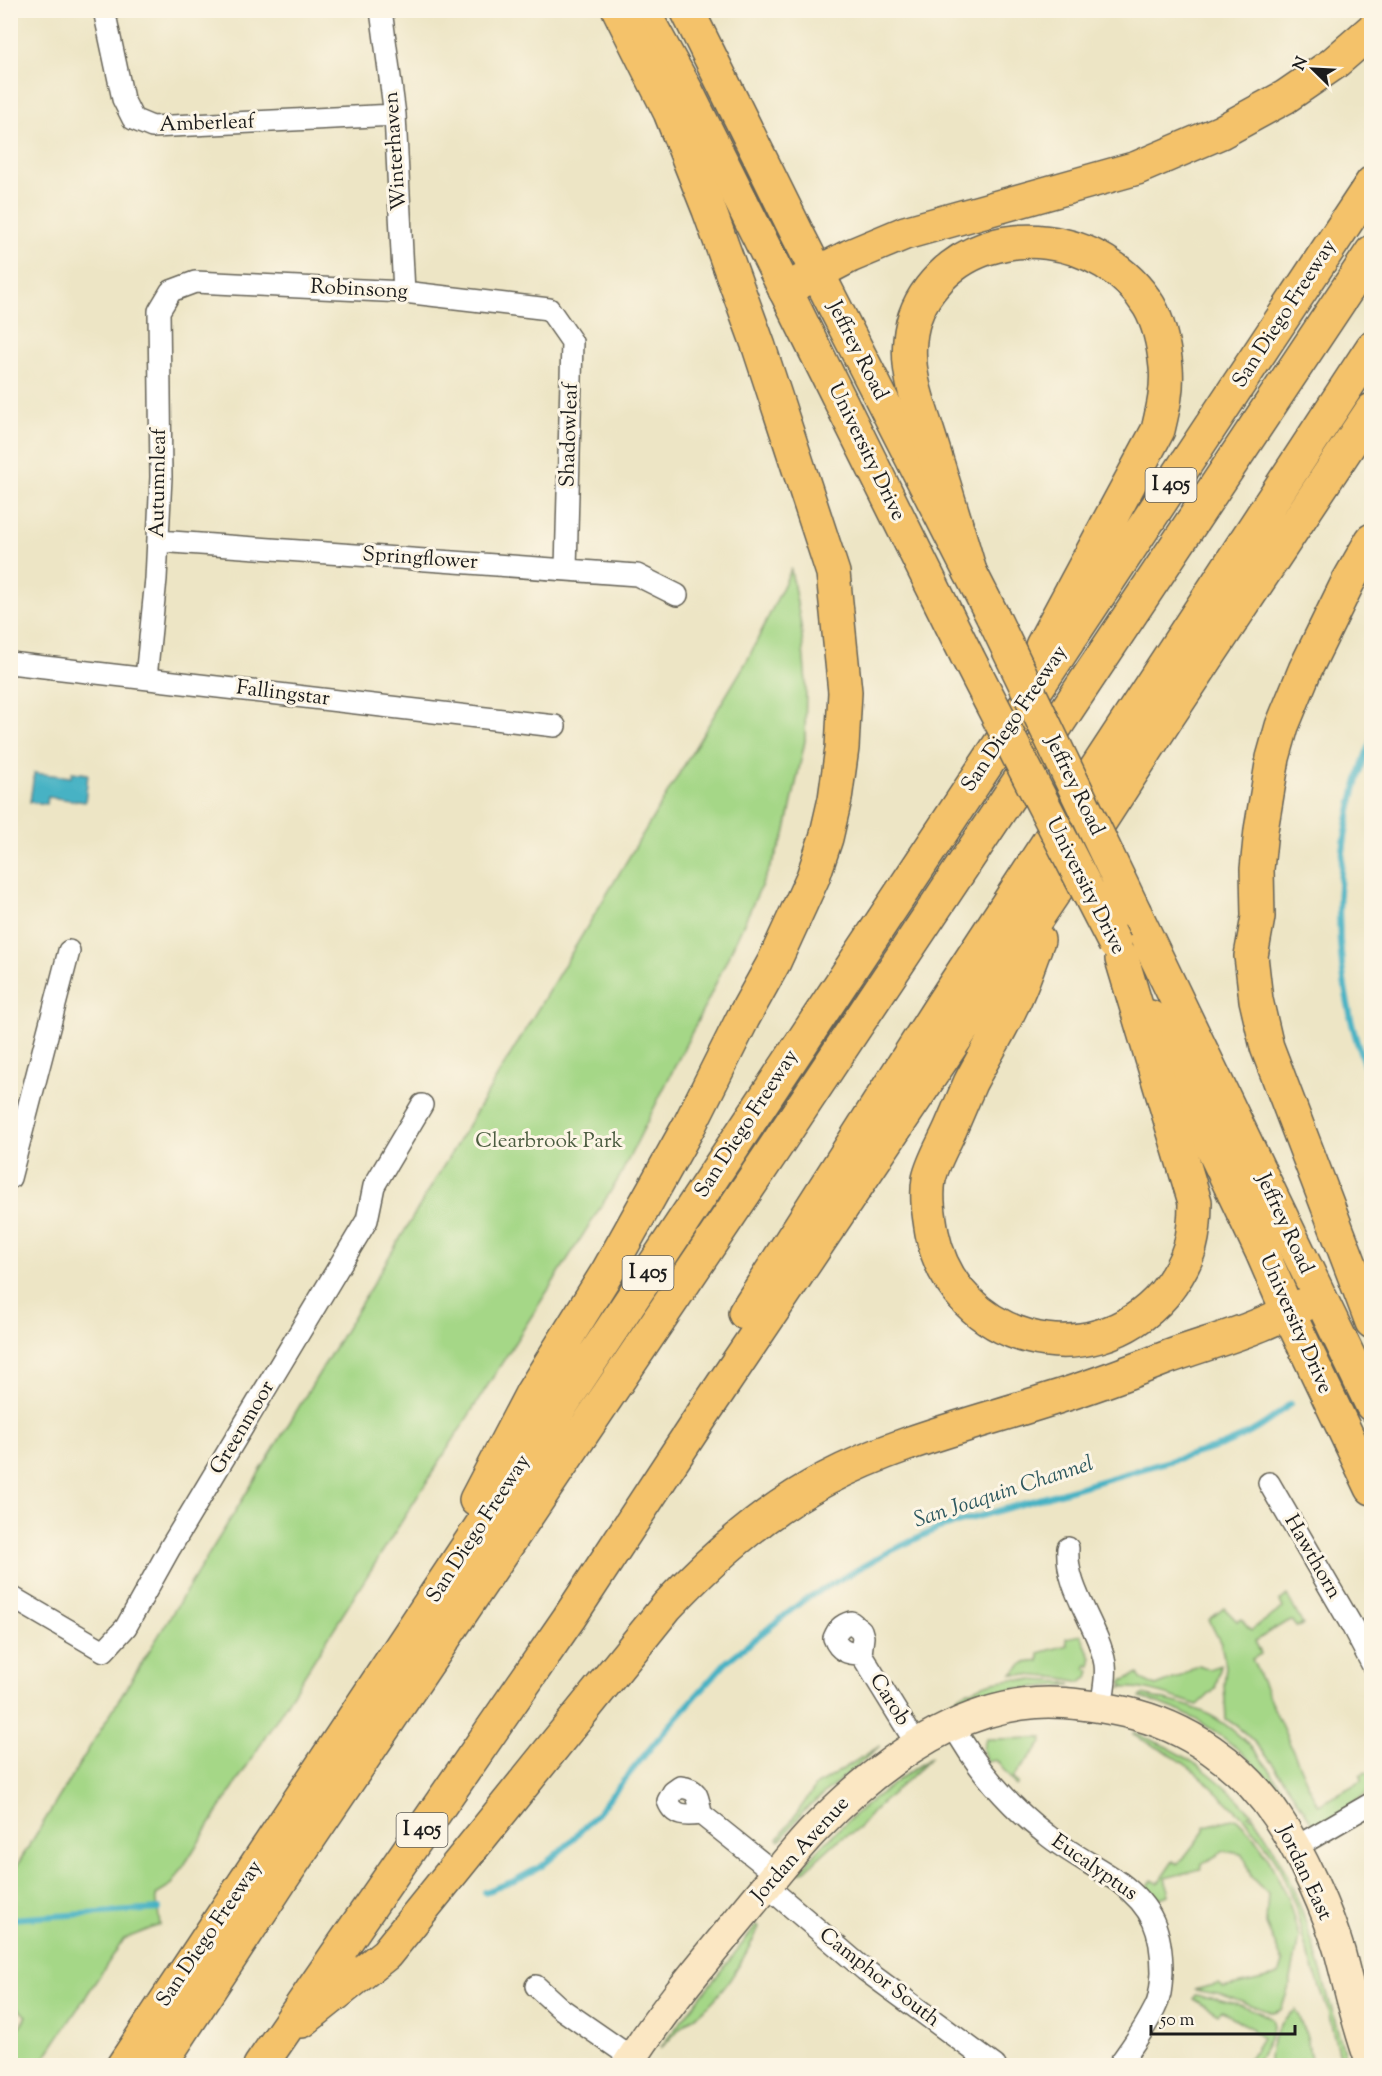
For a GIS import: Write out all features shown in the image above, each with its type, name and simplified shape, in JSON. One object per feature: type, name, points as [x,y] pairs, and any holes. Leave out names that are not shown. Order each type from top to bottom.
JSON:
[{"type":"main road","points":[[390,1664],[532,1393],[608,1271],[690,1124],[774,962],[813,877],[826,838],[838,778],[845,692],[833,573],[759,347],[709,210],[670,112],[619,10]]},
{"type":"main road","points":[[642,10],[687,92],[785,290],[850,256],[905,233],[1137,168],[1221,132],[1285,98],[1333,64],[1371,30]]},
{"type":"main road","name":"Jeffrey Road","points":[[687,10],[993,617],[1371,1405]]},
{"type":"main road","name":"San Diego Freeway","points":[[123,2066],[1371,183]]},
{"type":"main road","points":[[970,572],[911,376],[910,341],[914,314],[926,293],[942,275],[963,258],[986,248],[1015,241],[1043,241],[1072,248],[1104,261],[1128,280],[1150,307],[1162,341],[1167,369],[1166,399],[1158,430],[1081,571],[970,786]]},
{"type":"main road","points":[[159,2066],[274,1890],[1093,672],[1371,252]]},
{"type":"main road","name":"University Drive","points":[[785,290],[967,656],[1118,951],[1262,1252],[1371,1488]]},
{"type":"main road","points":[[703,1414],[735,1328],[942,1004],[1371,348]]},
{"type":"main road","name":"I 405","points":[[267,2054],[569,1618],[703,1414],[1061,882],[1165,720],[1371,410]]},
{"type":"main road","points":[[1371,540],[1323,630],[1282,726],[1273,758],[1262,821],[1257,868],[1258,917],[1251,956],[1256,1000],[1267,1047],[1371,1322]]},
{"type":"main road","points":[[1061,882],[1012,1007],[970,1084],[930,1177],[928,1199],[929,1220],[935,1250],[952,1283],[965,1300],[981,1314],[1000,1325],[1018,1334],[1038,1339],[1061,1342],[1105,1335],[1145,1313],[1171,1285],[1182,1267],[1192,1239],[1196,1202],[1118,951]]},
{"type":"main road","points":[[267,2054],[386,1954],[667,1605],[721,1553],[779,1508],[825,1479],[873,1457],[940,1433],[1124,1376],[1163,1359],[1256,1327],[1319,1298]]},
{"type":"street","name":"Amberleaf","points":[[104,10],[123,99],[133,119],[152,127],[395,115]]},
{"type":"street","name":"Winterhaven","points":[[381,10],[395,115],[404,292]]},
{"type":"street","name":"Robinsong","points":[[171,291],[195,282],[404,292],[549,309]]},
{"type":"street","name":"Autumnleaf","points":[[146,678],[156,579],[161,477],[159,311],[171,291]]},
{"type":"street","name":"Shadowleaf","points":[[549,309],[572,342],[566,569]]},
{"type":"street","name":"Springflower","points":[[158,541],[637,575],[677,595]]},
{"type":"street","name":"Fallingstar","points":[[10,663],[555,726]]},
{"type":"street","points":[[10,1178],[69,951]]},
{"type":"street","name":"Greenmoor","points":[[10,1596],[104,1651],[126,1627],[170,1548],[367,1220],[374,1186],[422,1105]]},
{"type":"street","name":"Hawthorn","points":[[1269,1483],[1352,1626],[1371,1664]]},
{"type":"street","points":[[1068,1548],[1068,1566],[1082,1607],[1100,1647],[1105,1666],[1105,1685],[1101,1707]]},
{"type":"street","name":"Carob","points":[[861,1654],[917,1745]]},
{"type":"street","name":"Jordan Avenue","points":[[630,2062],[707,1958],[812,1832],[844,1800],[880,1770],[917,1745],[953,1725],[1004,1708],[1036,1703],[1070,1703],[1101,1707]]},
{"type":"street","name":"Jordan East","points":[[1101,1707],[1137,1715],[1169,1726],[1206,1746],[1247,1780],[1278,1817],[1296,1847],[1339,1950],[1371,2066]]},
{"type":"street","name":"Eucalyptus","points":[[953,1725],[963,1744],[993,1784],[1019,1811],[1047,1836],[1121,1883],[1143,1903],[1158,1928],[1162,1953],[1161,1989],[1156,2006],[1139,2037],[1118,2066]]},
{"type":"street","points":[[1296,1847],[1371,1803]]},
{"type":"street","name":"Camphor South","points":[[701,1814],[865,1970],[995,2066]]},
{"type":"street","points":[[536,1986],[560,2008],[630,2062]]},
{"type":"green space","name":"Clearbrook Park","points":[[791,570],[801,625],[806,683],[805,741],[785,835],[709,998],[619,1178],[171,1886],[156,1895],[160,1925],[124,1939],[40,2065],[11,2065],[11,2041],[27,2016],[11,2004],[11,1875],[273,1450],[748,659]]},
{"type":"green space","points":[[1287,1595],[1303,1625],[1296,1627],[1293,1621],[1286,1622],[1255,1641],[1261,1654],[1252,1659],[1314,1798],[1319,1805],[1361,1781],[1360,1775],[1366,1772],[1371,1775],[1371,1790],[1317,1829],[1265,1754],[1240,1729],[1226,1719],[1224,1685],[1226,1666],[1221,1644],[1209,1620],[1224,1608],[1237,1621],[1241,1619],[1251,1630],[1283,1608],[1280,1601]]},
{"type":"green space","points":[[1081,1635],[1091,1658],[1091,1666],[1087,1665],[1085,1669],[1090,1670],[1088,1678],[1081,1682],[1012,1674],[1024,1663],[1039,1661],[1039,1653],[1067,1645],[1066,1638]]},
{"type":"green space","points":[[1199,1665],[1209,1669],[1221,1665],[1215,1689],[1198,1705],[1150,1691],[1121,1688],[1123,1685],[1120,1682],[1138,1674],[1141,1679],[1156,1686],[1179,1677]]},
{"type":"green space","points":[[1013,1679],[1066,1682],[1072,1685],[1000,1692],[950,1707],[932,1715],[970,1690],[990,1683]]},
{"type":"green space","points":[[1142,1695],[1189,1707],[1226,1725],[1239,1735],[1262,1760],[1291,1802],[1289,1803],[1258,1768],[1224,1738],[1184,1714],[1140,1698]]},
{"type":"green space","points":[[1133,1733],[1167,1747],[1198,1765],[1252,1814],[1248,1815],[1250,1818],[1253,1816],[1271,1845],[1300,1906],[1348,2065],[1341,2065],[1327,2007],[1304,1942],[1295,1905],[1278,1864],[1267,1847],[1243,1817],[1197,1773],[1172,1755]]},
{"type":"green space","points":[[1043,1738],[1042,1743],[1015,1775],[1013,1779],[1018,1783],[1016,1786],[996,1760],[987,1762],[983,1748],[987,1739]]},
{"type":"green space","points":[[880,1746],[804,1811],[780,1841],[778,1839],[817,1785]]},
{"type":"green space","points":[[932,1757],[872,1812],[858,1829],[837,1841],[803,1872],[799,1872],[828,1839],[861,1809]]},
{"type":"green space","points":[[1236,1818],[1251,1833],[1267,1856],[1288,1899],[1299,1937],[1290,1984],[1281,2010],[1273,2013],[1222,1995],[1194,1990],[1218,1984],[1223,1988],[1276,1976],[1280,1973],[1283,1963],[1266,1924],[1268,1894],[1251,1877],[1241,1854],[1224,1851],[1202,1864],[1201,1869],[1165,1878],[1169,1895],[1151,1901],[1143,1893],[1152,1880],[1158,1883],[1173,1861],[1179,1864],[1205,1830],[1205,1826]]},
{"type":"green space","points":[[757,1925],[759,1928],[749,1948],[725,1987],[710,2004],[680,2028],[660,2048]]},
{"type":"green space","points":[[1195,1995],[1246,2007],[1273,2020],[1270,2037],[1255,2065],[1245,2065],[1262,2038],[1221,2010],[1218,2014],[1193,1999]]},
{"type":"green space","points":[[1296,2010],[1307,2037],[1312,2065],[1269,2065],[1270,2049],[1275,2034],[1284,2020]]},
{"type":"water","points":[[72,772],[88,774],[85,802],[48,797],[47,804],[30,802],[34,773],[71,777]]},
{"type":"waterway","name":"San Joaquin Channel","points":[[1372,738],[1360,772],[1344,842],[1339,913],[1344,984],[1353,1028],[1372,1089]]},
{"type":"waterway","name":"San Joaquin Channel","points":[[485,1892],[514,1881],[542,1866],[566,1846],[594,1817],[657,1740],[726,1662],[804,1600],[886,1553],[939,1528],[1221,1446],[1257,1428],[1290,1404]]},
{"type":"waterway","name":"San Joaquin Channel","points":[[10,1919],[159,1909]]}]
